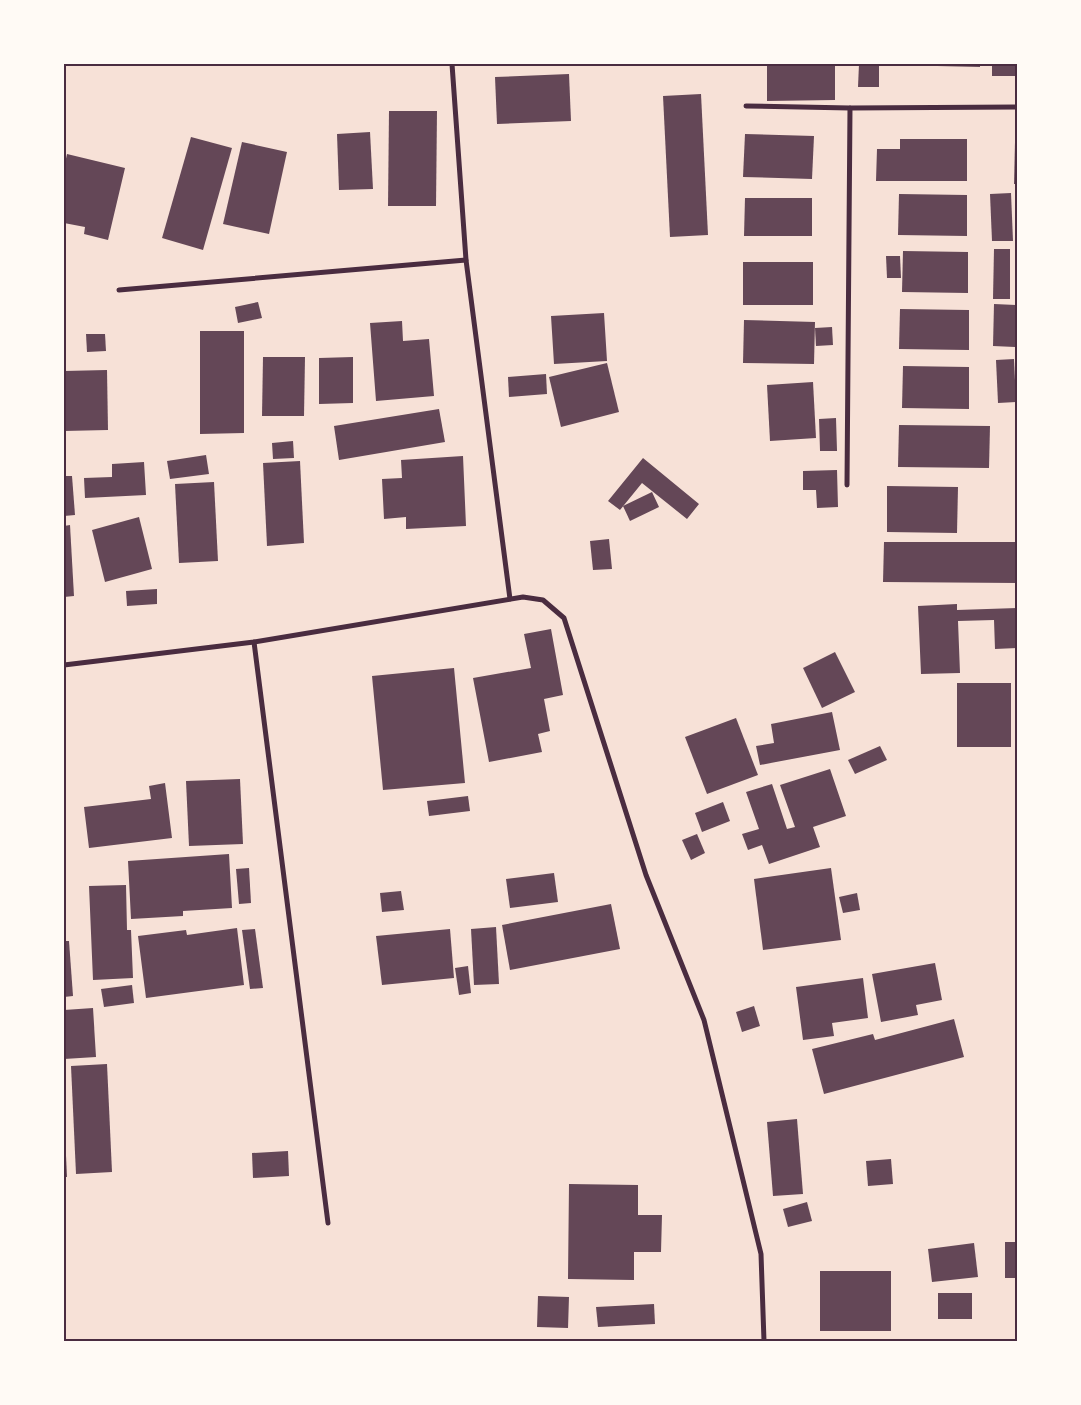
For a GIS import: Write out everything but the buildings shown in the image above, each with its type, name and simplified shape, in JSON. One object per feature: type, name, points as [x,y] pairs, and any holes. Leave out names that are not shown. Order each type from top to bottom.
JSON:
[{"type":"street","points":[[452,64],[466,260],[510,599]]},
{"type":"street","points":[[746,106],[850,108],[1017,107]]},
{"type":"street","points":[[847,485],[850,108]]},
{"type":"street","points":[[119,290],[466,260]]},
{"type":"street","points":[[64,665],[254,642],[522,597],[543,600],[564,618],[646,875],[704,1020],[761,1254],[764,1341]]},
{"type":"street","points":[[254,642],[328,1223]]}]
